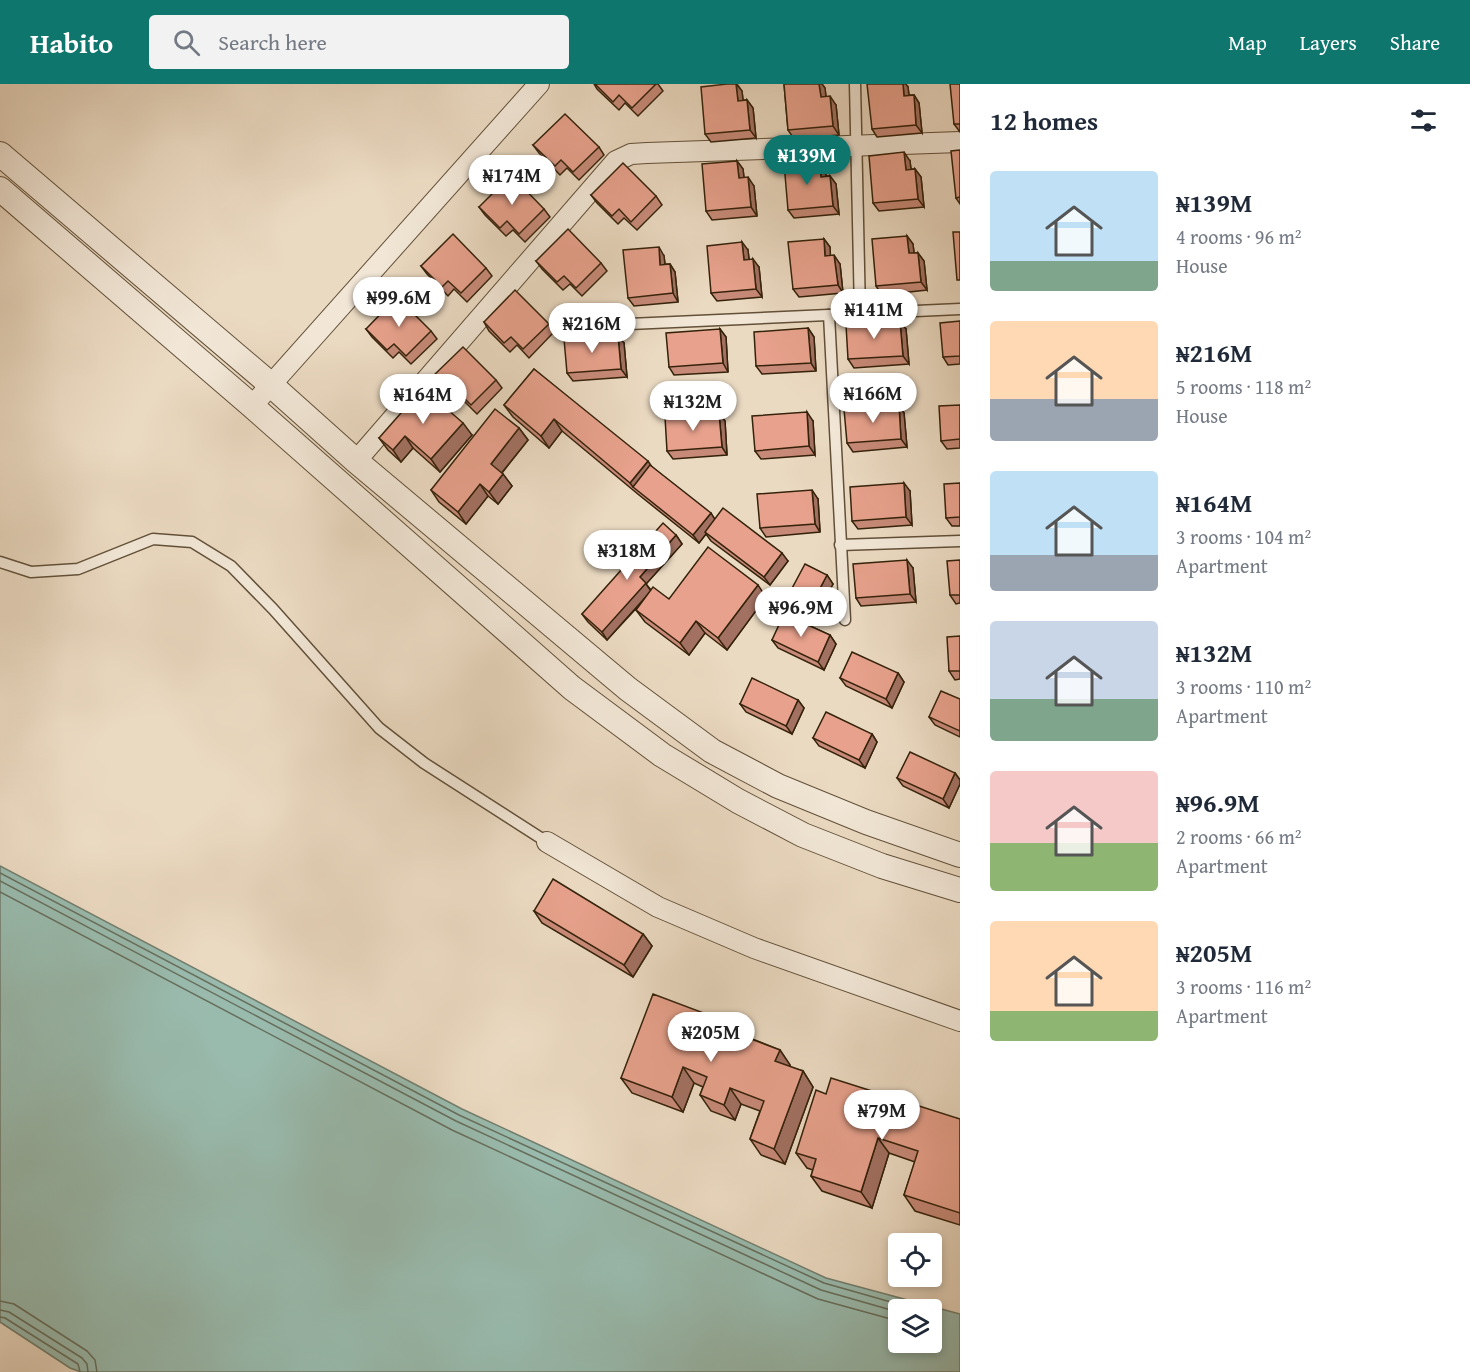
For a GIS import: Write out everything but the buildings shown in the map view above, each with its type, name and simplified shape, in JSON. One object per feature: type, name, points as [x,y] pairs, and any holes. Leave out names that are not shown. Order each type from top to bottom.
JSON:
[{"type":"street","points":[[252,406],[539,84]]},
{"type":"street","points":[[356,461],[616,161],[631,154],[647,153],[960,142]]},
{"type":"street","points":[[0,154],[270,384],[356,461],[628,688],[712,751],[778,786],[866,822],[960,855]]},
{"type":"street","points":[[0,189],[252,406],[572,688],[662,755],[738,801],[803,835],[882,866],[960,890]]},
{"type":"street","points":[[547,842],[658,906],[754,948],[960,1021]]},
{"type":"lane","points":[[855,84],[860,313]]},
{"type":"lane","points":[[608,325],[960,309]]},
{"type":"lane","points":[[828,315],[845,620]]},
{"type":"lane","points":[[0,562],[31,572],[78,569],[153,539],[192,542],[231,566],[273,609],[379,728],[424,763],[547,842]]},
{"type":"lane","points":[[840,545],[960,541]]},
{"type":"water","points":[[0,866],[462,1109],[826,1278],[904,1299],[888,1299],[888,1353],[942,1353],[942,1309],[960,1314],[960,1372],[81,1372],[70,1368],[0,1322]]}]
